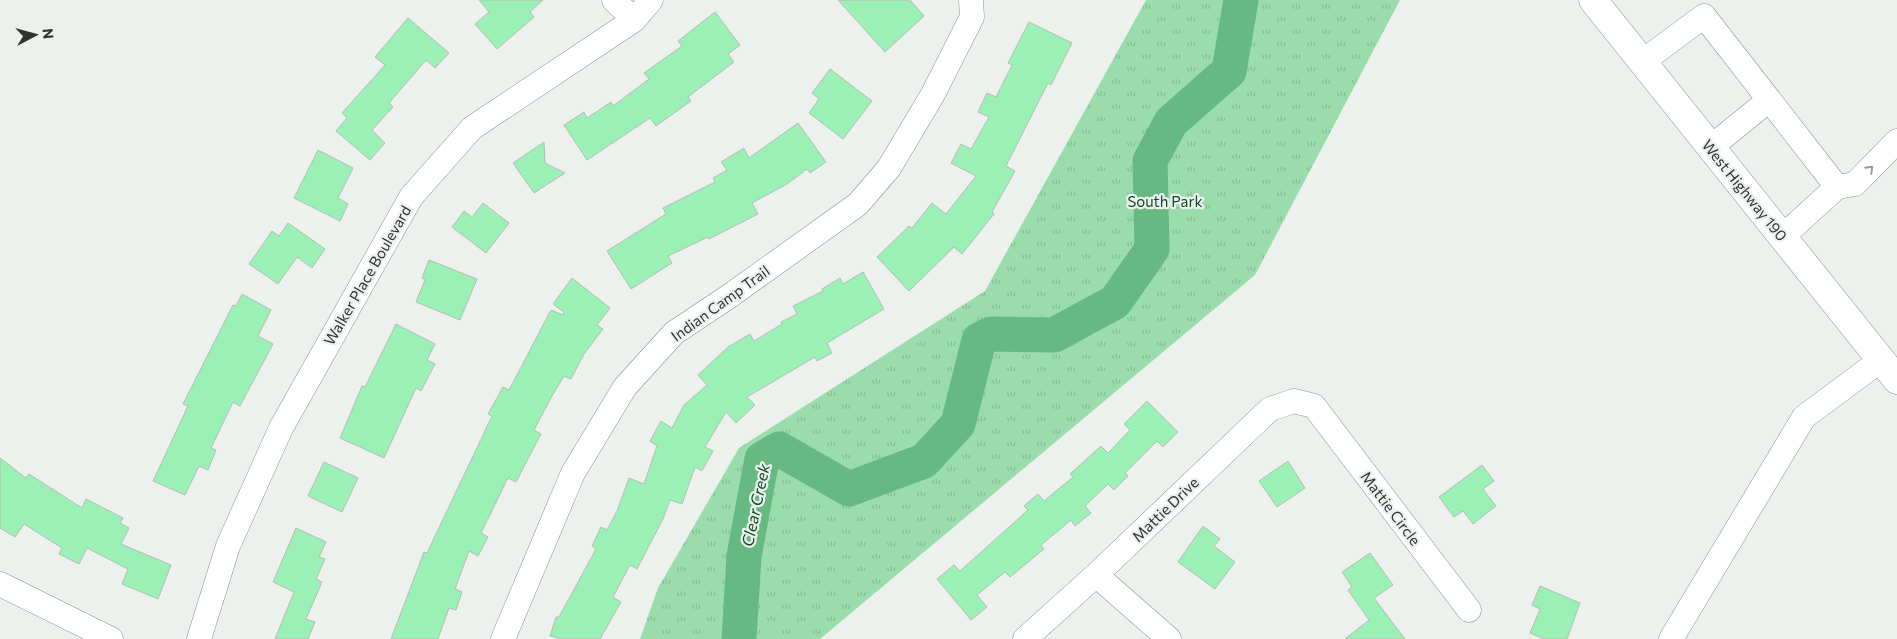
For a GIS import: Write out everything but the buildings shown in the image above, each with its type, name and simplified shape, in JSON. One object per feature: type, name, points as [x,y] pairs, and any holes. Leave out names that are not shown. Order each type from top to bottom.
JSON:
[{"type":"main road","name":"West Highway 190","points":[[1593,0],[1889,370]]},
{"type":"street","points":[[614,0],[634,20]]},
{"type":"street","name":"Walker Place Boulevard","points":[[199,639],[228,546],[281,428],[411,197],[472,128],[634,20],[650,0]]},
{"type":"street","name":"Indian Camp Trail","points":[[503,639],[574,473],[624,387],[674,333],[731,295],[858,204],[890,168],[933,94],[972,16],[971,0]]},
{"type":"street","points":[[1642,62],[1703,8],[1769,100],[1837,187]]},
{"type":"street","points":[[1711,147],[1769,100]]},
{"type":"street","points":[[1782,237],[1837,187],[1855,184],[1897,142]]},
{"type":"street","points":[[1671,639],[1804,417],[1889,370]]},
{"type":"street","name":"Mattie Drive","points":[[1025,639],[1096,575],[1270,409],[1294,401],[1314,406]]},
{"type":"street","name":"Mattie Circle","points":[[1314,406],[1469,610]]},
{"type":"street","points":[[1096,575],[1169,639]]},
{"type":"street","points":[[0,584],[111,639]]},
{"type":"green space","name":"South Park","points":[[1146,0],[1400,0],[1255,275],[820,639],[640,639],[658,588],[739,448],[985,291]]},
{"type":"waterway","name":"Clear Creek","points":[[739,639],[744,556],[762,459],[779,449],[849,489],[924,461],[958,424],[979,340],[991,334],[1054,335],[1115,302],[1152,249],[1150,161],[1171,122],[1229,71],[1241,0]]}]
